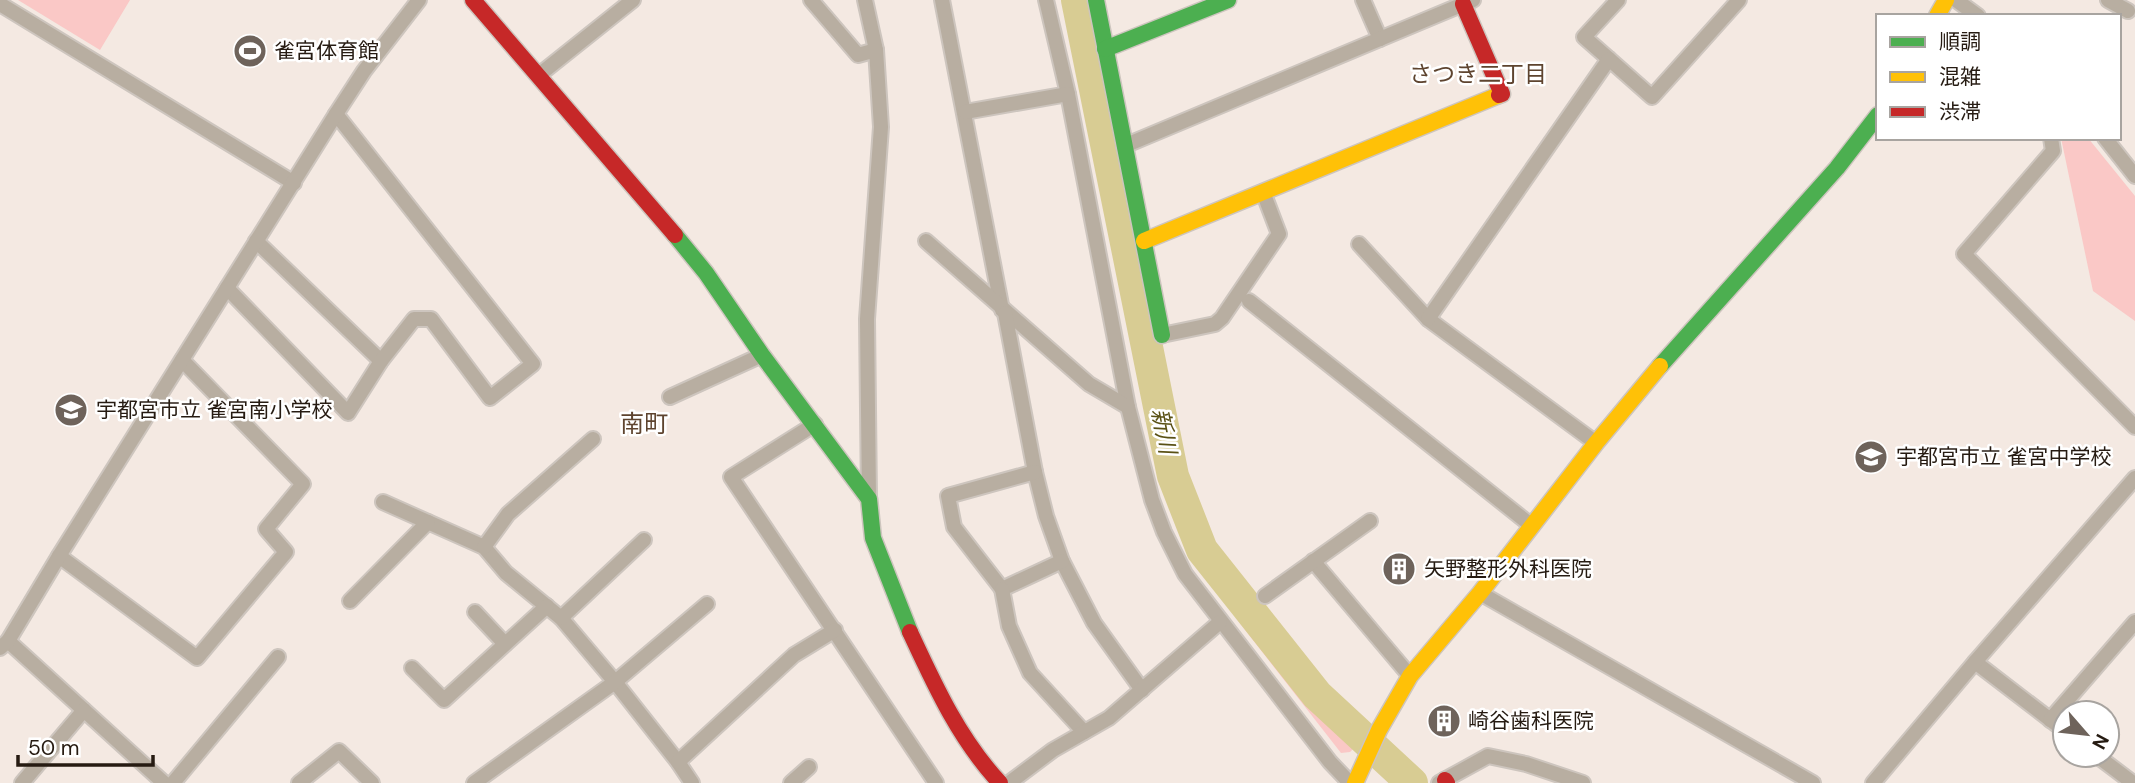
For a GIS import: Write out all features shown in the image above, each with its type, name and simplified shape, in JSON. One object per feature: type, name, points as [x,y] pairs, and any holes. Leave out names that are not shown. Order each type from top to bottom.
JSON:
[{"type":"street","points":[[164,783],[84,710],[4,645],[336,114],[419,0]]},
{"type":"street","points":[[473,0],[706,273],[762,355],[869,499]]},
{"type":"street","points":[[538,75],[633,0]]},
{"type":"street","points":[[811,0],[858,55],[876,50]]},
{"type":"street","points":[[865,0],[876,50],[881,127],[867,319],[869,499],[873,538],[909,632],[945,707],[986,768],[1000,783]]},
{"type":"street","points":[[942,0],[1046,516],[1062,561],[1094,623],[1142,690]]},
{"type":"street","points":[[1046,0],[1068,93],[1128,407],[1152,500],[1164,533],[1185,575],[1220,622],[1330,762],[1353,783],[1379,730],[1410,677],[1653,374],[1837,168],[1876,118]]},
{"type":"street","points":[[1096,0],[1161,335],[1215,324],[1222,318],[1279,234],[1263,192]]},
{"type":"street","points":[[1105,49],[1228,0]]},
{"type":"street","points":[[1363,0],[1380,39]]},
{"type":"street","points":[[1618,0],[1584,37],[1651,97],[1740,0]]},
{"type":"street","points":[[1956,0],[1975,14]]},
{"type":"street","points":[[2108,0],[2128,11]]},
{"type":"street","points":[[1124,146],[1468,2],[1502,94],[1144,241]]},
{"type":"street","points":[[0,5],[294,183]]},
{"type":"street","points":[[1428,319],[1609,59]]},
{"type":"street","points":[[965,112],[1068,93]]},
{"type":"street","points":[[227,288],[348,413],[381,361],[414,319],[431,319],[490,398],[533,364],[336,114]]},
{"type":"street","points":[[2051,140],[2053,151],[1964,254],[2135,427]]},
{"type":"street","points":[[2107,140],[2135,176]]},
{"type":"street","points":[[256,241],[381,361]]},
{"type":"street","points":[[926,241],[1088,384],[1128,407]]},
{"type":"street","points":[[1359,244],[1428,319],[1596,443]]},
{"type":"street","points":[[1249,301],[1532,526]]},
{"type":"street","points":[[670,397],[762,355]]},
{"type":"street","points":[[59,556],[197,658],[286,552],[266,529],[303,484],[182,360]]},
{"type":"street","points":[[815,424],[731,477],[936,783]]},
{"type":"street","points":[[484,547],[508,514],[593,439]]},
{"type":"street","points":[[1035,472],[948,496],[954,527],[1002,589],[1009,626],[1030,673],[1084,732]]},
{"type":"street","points":[[1873,783],[2135,478]]},
{"type":"street","points":[[383,502],[484,547],[506,573],[561,618],[678,762],[685,780]]},
{"type":"street","points":[[1265,596],[1370,521]]},
{"type":"street","points":[[350,601],[428,522]]},
{"type":"street","points":[[561,618],[644,540]]},
{"type":"street","points":[[1002,589],[1062,561]]},
{"type":"street","points":[[1313,561],[1410,677]]},
{"type":"street","points":[[1480,593],[1813,783]]},
{"type":"street","points":[[474,783],[615,682],[707,604]]},
{"type":"street","points":[[412,668],[444,700],[547,606]]},
{"type":"street","points":[[475,612],[505,644]]},
{"type":"street","points":[[1009,783],[1053,750],[1109,718],[1220,622]]},
{"type":"street","points":[[1975,662],[2050,720],[2135,622]]},
{"type":"street","points":[[678,762],[794,655],[835,630]]},
{"type":"street","points":[[173,783],[278,657]]},
{"type":"street","points":[[22,783],[84,710]]},
{"type":"street","points":[[299,783],[339,751],[372,783]]},
{"type":"street","points":[[1444,782],[1488,756],[1526,764],[1583,783]]},
{"type":"street","points":[[791,783],[809,767]]},
{"type":"shaded area","points":[[18,0],[130,0],[100,50]]},
{"type":"shaded area","points":[[2061,140],[2090,140],[2135,196],[2135,321],[2093,291]]},
{"type":"shaded area","points":[[1235,617],[1296,691],[1353,749],[1350,752],[1341,753]]},
{"type":"waterway","name":"新川","points":[[1077,0],[1173,476],[1202,550],[1317,695],[1412,783]]},
{"type":"traffic: fast","points":[[1096,0],[1162,335]]},
{"type":"traffic: fast","points":[[1105,49],[1228,0]]},
{"type":"traffic: fast","points":[[1660,366],[1837,168],[1876,118]]},
{"type":"traffic: fast","points":[[675,235],[706,273],[762,355],[869,499],[873,538],[910,632]]},
{"type":"traffic: slow","points":[[1938,14],[1946,0]]},
{"type":"traffic: slow","points":[[1144,241],[1499,95]]},
{"type":"traffic: slow","points":[[1355,783],[1379,730],[1410,676],[1480,593],[1596,443],[1660,366]]},
{"type":"traffic: jam","points":[[473,0],[675,235]]},
{"type":"traffic: jam","points":[[1463,4],[1502,94],[1499,95]]},
{"type":"traffic: jam","points":[[910,632],[960,730],[1000,783]]},
{"type":"place","name":"雀宮体育館","points":[[250,51]]},
{"type":"place","name":"宇都宮市立 雀宮南小学校","points":[[71,410]]},
{"type":"place","name":"宇都宮市立 雀宮中学校","points":[[1871,457]]},
{"type":"place","name":"矢野整形外科医院","points":[[1399,569]]},
{"type":"place","name":"崎谷歯科医院","points":[[1444,721]]},
{"type":"district","name":"さつき二丁目","points":[[1478,74]]},
{"type":"district","name":"南町","points":[[644,424]]}]
